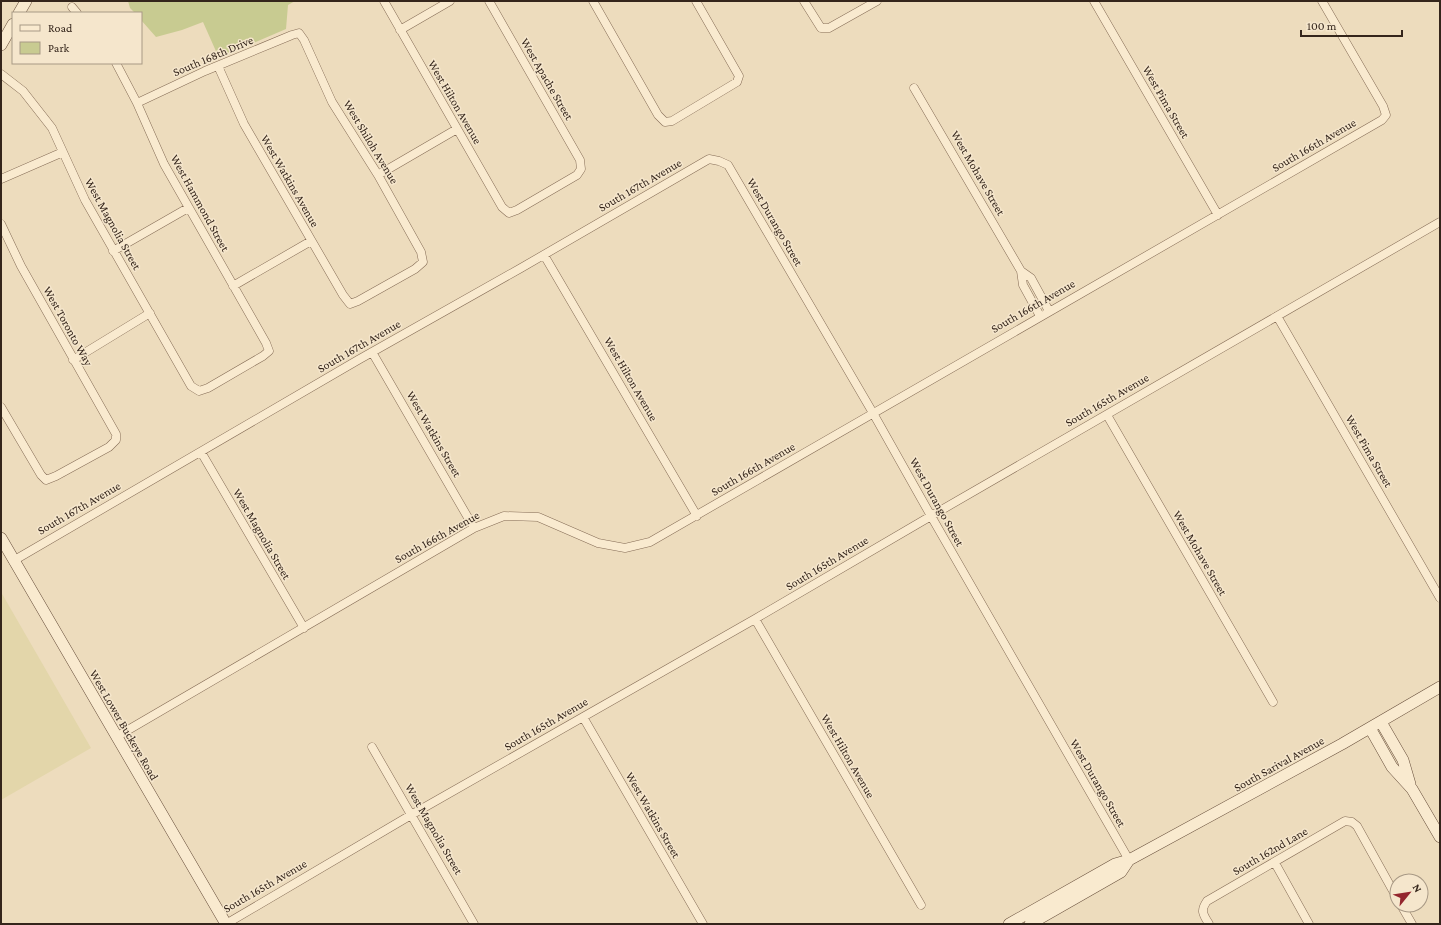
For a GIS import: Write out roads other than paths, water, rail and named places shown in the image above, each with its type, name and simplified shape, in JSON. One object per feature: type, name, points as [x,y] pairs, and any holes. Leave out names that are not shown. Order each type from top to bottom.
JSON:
[{"type":"main road","points":[[20,12],[26,1]]},
{"type":"main road","points":[[1,45],[12,26]]},
{"type":"main road","name":"West Lower Buckeye Road","points":[[1,538],[13,561],[226,924]]},
{"type":"main road","name":"South Sarival Avenue","points":[[1009,924],[1115,864],[1129,860],[1381,722],[1440,687]]},
{"type":"main road","points":[[1381,722],[1403,760],[1412,788],[1440,837]]},
{"type":"main road","points":[[1370,728],[1392,767],[1412,788]]},
{"type":"main road","name":"South Sarival Avenue","points":[[1030,924],[1121,872],[1129,860]]},
{"type":"street","name":"West Hilton Avenue","points":[[384,1],[502,207],[509,213]]},
{"type":"street","points":[[400,30],[450,1]]},
{"type":"street","name":"West Apache Street","points":[[489,1],[580,160],[581,169],[577,175],[517,210],[509,213]]},
{"type":"street","points":[[593,1],[658,115],[665,122],[672,121],[737,82],[739,76],[696,1]]},
{"type":"street","points":[[804,1],[821,28],[829,28],[877,1]]},
{"type":"street","name":"West Pima Street","points":[[1094,1],[1218,215]]},
{"type":"street","name":"South 166th Avenue","points":[[116,737],[474,528],[504,516],[538,516],[598,543],[625,548],[650,542],[1382,120],[1386,115],[1383,106],[1322,1]]},
{"type":"street","name":"South 168th Drive","points":[[137,103],[292,34],[300,34]]},
{"type":"street","name":"West Shiloh Avenue","points":[[300,34],[332,102],[378,175],[421,252],[423,262],[415,269],[350,304]]},
{"type":"street","name":"West Hammond Street","points":[[117,64],[137,103],[164,164],[269,351],[208,388],[198,391]]},
{"type":"street","name":"West Watkins Avenue","points":[[218,66],[244,124],[311,241],[343,295],[350,304]]},
{"type":"street","name":"West Magnolia Street","points":[[1,74],[23,91],[52,128],[85,200],[113,251],[191,386],[198,391]]},
{"type":"street","name":"West Mohave Street","points":[[914,88],[1021,271],[1023,285],[1040,316]]},
{"type":"street","points":[[378,175],[457,130]]},
{"type":"street","points":[[1,178],[63,152]]},
{"type":"street","name":"South 167th Avenue","points":[[13,561],[372,352],[544,255],[709,159],[720,161]]},
{"type":"street","name":"West Durango Street","points":[[720,161],[728,166],[874,413],[931,516],[1129,860]]},
{"type":"street","points":[[113,251],[188,208]]},
{"type":"street","name":"South 165th Avenue","points":[[226,924],[411,815],[755,619],[1440,222]]},
{"type":"street","name":"West Toronto Way","points":[[1,407],[41,476],[46,480],[109,447],[116,440],[116,434],[73,360],[2,229]]},
{"type":"street","points":[[233,286],[311,241]]},
{"type":"street","name":"West Hilton Avenue","points":[[544,255],[697,516]]},
{"type":"street","name":"West Mohave Street","points":[[1021,271],[1031,278],[1049,311]]},
{"type":"street","points":[[1028,294],[1037,290]]},
{"type":"street","points":[[73,360],[150,313]]},
{"type":"street","name":"West Pima Street","points":[[1277,316],[1440,598]]},
{"type":"street","name":"West Watkins Street","points":[[372,352],[474,528]]},
{"type":"street","name":"West Mohave Street","points":[[1106,415],[1273,702]]},
{"type":"street","name":"West Magnolia Street","points":[[200,452],[304,628]]},
{"type":"street","name":"West Hilton Avenue","points":[[755,619],[921,905]]},
{"type":"street","name":"West Watkins Street","points":[[583,717],[703,924]]},
{"type":"street","name":"West Magnolia Street","points":[[372,747],[474,924]]},
{"type":"street","name":"South 162nd Lane","points":[[1209,924],[1203,914],[1203,907],[1207,901],[1345,822],[1352,822],[1357,826],[1389,884]]},
{"type":"street","points":[[1274,863],[1309,924]]},
{"type":"street","points":[[1406,913],[1412,924]]}]
